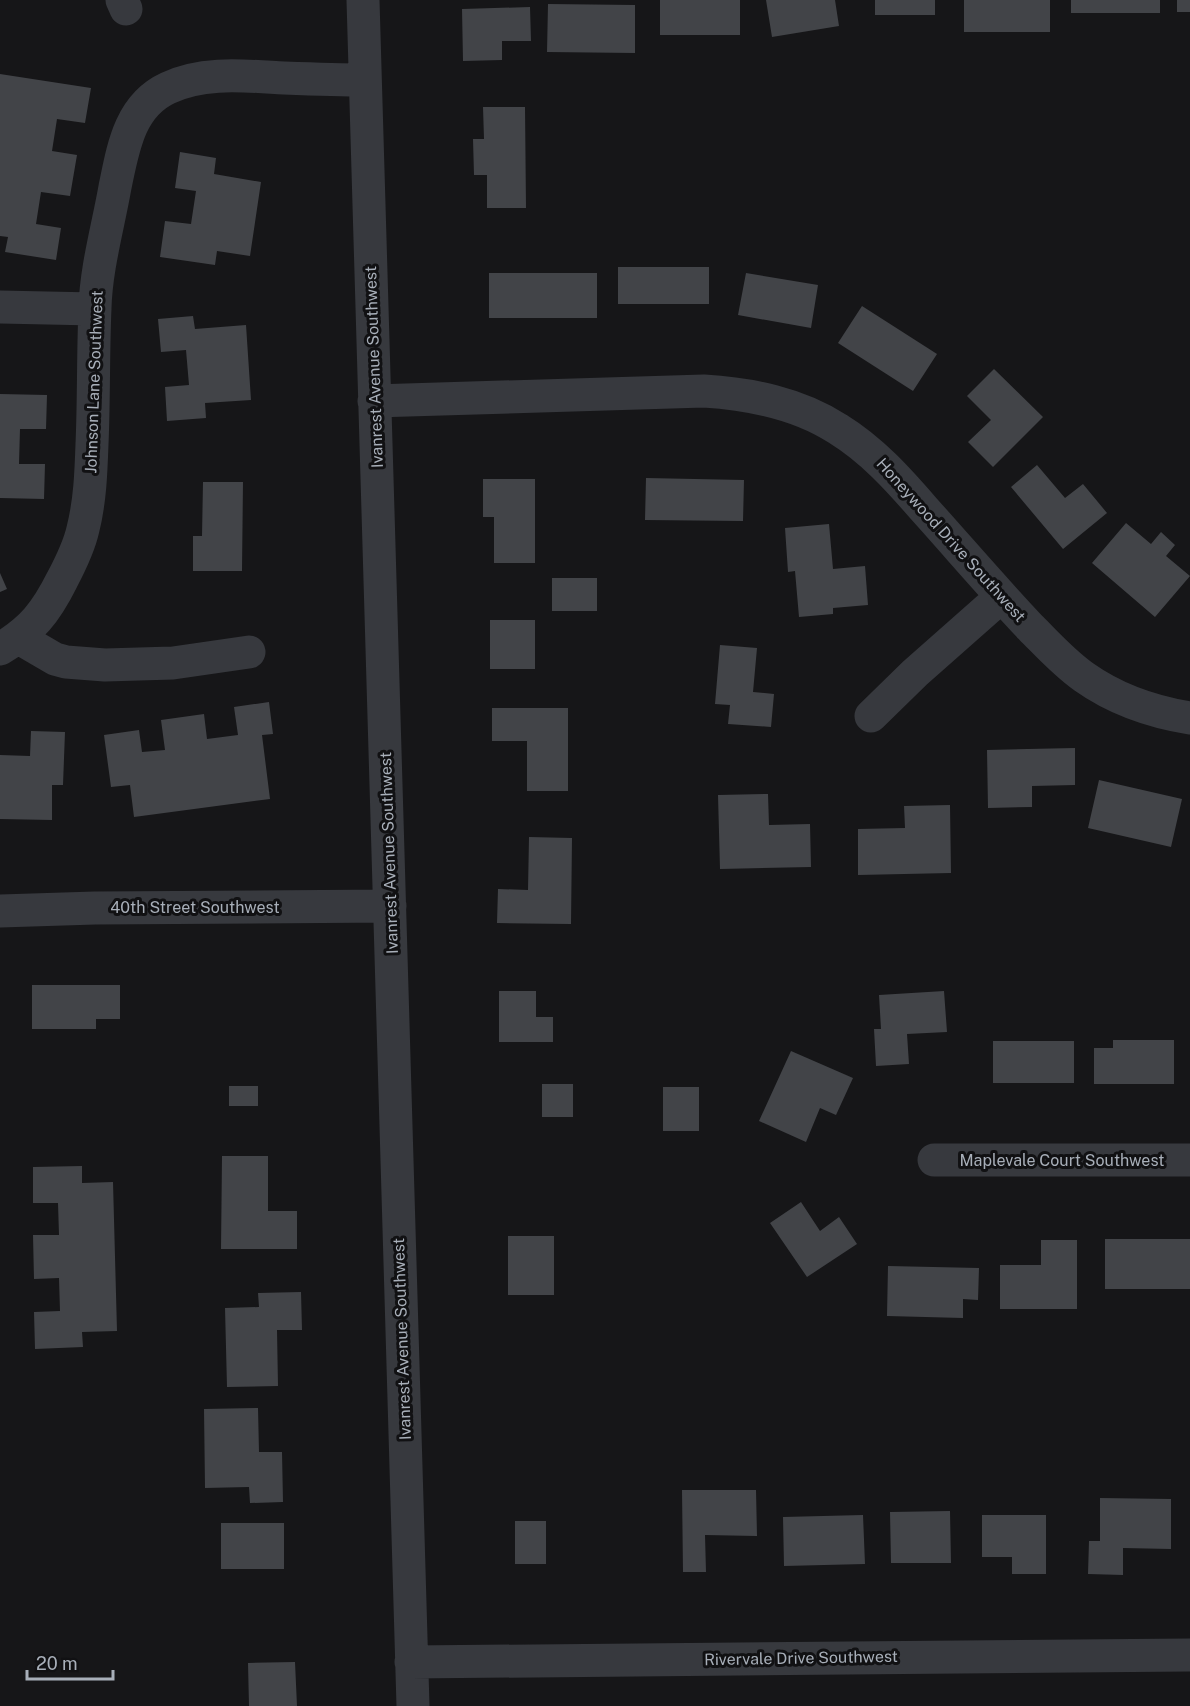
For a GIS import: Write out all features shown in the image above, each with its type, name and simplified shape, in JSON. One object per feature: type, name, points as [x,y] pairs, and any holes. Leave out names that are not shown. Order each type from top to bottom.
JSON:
[{"type":"street","name":"Ivanrest Avenue Southwest","points":[[363,0],[413,1706]]},
{"type":"street","name":"Johnson Lane Southwest","points":[[9,643],[44,612],[76,553],[82,531],[91,475],[95,309],[99,275],[127,135],[141,108],[154,95],[185,81],[230,76],[366,81]]},
{"type":"street","points":[[0,306],[95,309]]},
{"type":"street","name":"Honeywood Drive Southwest","points":[[375,401],[704,391],[746,394],[796,408],[837,428],[870,451],[891,471],[1001,597],[1068,665],[1086,678],[1126,699],[1150,709],[1190,718]]},
{"type":"street","points":[[871,716],[915,673],[1001,597]]},
{"type":"street","points":[[9,643],[66,662],[105,665],[173,663],[249,652]]},
{"type":"street","name":"40th Street Southwest","points":[[0,911],[390,906]]},
{"type":"street","name":"Maplevale Court Southwest","points":[[934,1160],[1190,1160]]},
{"type":"street","name":"Rivervale Drive Southwest","points":[[411,1662],[1190,1655]]},
{"type":"building","points":[[660,0],[740,0],[740,35],[660,35]]},
{"type":"building","points":[[766,0],[835,0],[839,26],[772,37]]},
{"type":"building","points":[[875,0],[935,0],[935,15],[875,15]]},
{"type":"building","points":[[964,0],[1050,0],[1050,32],[964,32]]},
{"type":"building","points":[[1071,0],[1160,0],[1160,13],[1071,13]]},
{"type":"building","points":[[1177,0],[1190,0],[1190,12],[1177,12]]},
{"type":"building","points":[[548,4],[635,5],[635,53],[547,52]]},
{"type":"building","points":[[530,7],[531,41],[502,41],[502,60],[463,61],[462,9]]},
{"type":"building","points":[[0,74],[91,88],[85,123],[57,119],[52,151],[77,155],[70,196],[41,192],[36,224],[61,228],[56,260],[5,252],[8,237],[0,236]]},
{"type":"building","points":[[483,107],[525,107],[526,208],[487,208],[487,175],[474,175],[473,139],[484,139]]},
{"type":"building","points":[[180,152],[216,158],[214,174],[261,182],[250,256],[217,251],[215,265],[160,257],[165,221],[191,224],[196,191],[175,188]]},
{"type":"building","points":[[618,267],[709,267],[709,304],[618,304]]},
{"type":"building","points":[[489,273],[597,273],[597,318],[489,318]]},
{"type":"building","points":[[746,273],[818,285],[811,328],[738,315]]},
{"type":"building","points":[[862,306],[937,354],[913,391],[838,343]]},
{"type":"building","points":[[193,316],[195,329],[246,325],[251,400],[205,403],[206,418],[167,421],[165,387],[189,385],[186,350],[161,352],[158,319]]},
{"type":"building","points":[[994,369],[1043,417],[993,467],[968,442],[991,420],[967,396]]},
{"type":"building","points":[[0,394],[47,395],[46,429],[20,429],[19,464],[45,464],[44,499],[0,498]]},
{"type":"building","points":[[1037,465],[1065,498],[1083,484],[1107,513],[1063,549],[1011,487]]},
{"type":"building","points":[[646,478],[744,480],[743,521],[645,520]]},
{"type":"building","points":[[483,479],[535,479],[535,563],[494,563],[494,517],[483,517]]},
{"type":"building","points":[[203,482],[243,482],[242,571],[193,571],[193,536],[202,536]]},
{"type":"building","points":[[1126,523],[1151,544],[1161,532],[1175,545],[1166,556],[1190,576],[1155,617],[1092,563]]},
{"type":"building","points":[[829,524],[833,569],[865,566],[868,605],[833,608],[833,614],[799,617],[795,571],[788,572],[785,528]]},
{"type":"building","points":[[0,573],[7,589],[0,592]]},
{"type":"building","points":[[552,578],[597,578],[597,611],[552,611]]},
{"type":"building","points":[[490,620],[535,620],[535,669],[490,669]]},
{"type":"building","points":[[720,645],[757,648],[753,692],[774,694],[771,727],[728,724],[730,705],[715,704]]},
{"type":"building","points":[[269,702],[273,734],[262,735],[270,799],[134,817],[130,785],[111,787],[104,735],[139,730],[142,752],[165,750],[161,720],[204,714],[207,739],[238,735],[234,707]]},
{"type":"building","points":[[492,708],[568,708],[568,791],[527,791],[527,741],[492,741]]},
{"type":"building","points":[[31,731],[65,732],[63,785],[52,785],[52,820],[0,819],[0,755],[30,756]]},
{"type":"building","points":[[1075,748],[1075,785],[1032,786],[1032,807],[988,808],[987,750]]},
{"type":"building","points":[[1099,780],[1182,799],[1171,847],[1088,828]]},
{"type":"building","points":[[768,794],[769,825],[810,824],[811,867],[720,869],[718,795]]},
{"type":"building","points":[[950,805],[951,873],[858,875],[858,829],[905,828],[904,806]]},
{"type":"building","points":[[529,837],[572,838],[571,924],[497,923],[498,889],[528,890]]},
{"type":"building","points":[[32,985],[120,985],[120,1019],[96,1019],[96,1029],[32,1029]]},
{"type":"building","points":[[499,991],[536,991],[536,1017],[553,1017],[553,1042],[499,1042]]},
{"type":"building","points":[[944,991],[947,1032],[907,1034],[909,1064],[876,1066],[874,1029],[881,1029],[879,995]]},
{"type":"building","points":[[1113,1040],[1174,1040],[1174,1084],[1094,1084],[1094,1048],[1113,1048]]},
{"type":"building","points":[[993,1041],[1074,1041],[1074,1083],[993,1083]]},
{"type":"building","points":[[791,1051],[853,1078],[836,1115],[820,1108],[806,1142],[759,1121]]},
{"type":"building","points":[[542,1084],[573,1084],[573,1117],[542,1117]]},
{"type":"building","points":[[229,1086],[258,1086],[258,1106],[229,1106]]},
{"type":"building","points":[[663,1087],[699,1087],[699,1131],[663,1131]]},
{"type":"building","points":[[222,1156],[268,1156],[268,1211],[297,1211],[297,1249],[221,1249]]},
{"type":"building","points":[[82,1166],[82,1183],[113,1182],[117,1331],[82,1332],[83,1347],[35,1349],[34,1312],[60,1311],[59,1278],[34,1279],[33,1235],[59,1235],[58,1203],[33,1203],[33,1167]]},
{"type":"building","points":[[801,1202],[820,1231],[839,1217],[857,1244],[807,1277],[770,1223]]},
{"type":"building","points":[[508,1236],[554,1236],[554,1295],[508,1295]]},
{"type":"building","points":[[1105,1239],[1190,1239],[1190,1289],[1105,1289]]},
{"type":"building","points":[[1041,1240],[1077,1240],[1077,1309],[1000,1309],[1000,1265],[1041,1265]]},
{"type":"building","points":[[888,1266],[979,1268],[978,1300],[963,1299],[963,1318],[887,1316]]},
{"type":"building","points":[[301,1292],[302,1330],[277,1330],[278,1386],[227,1387],[225,1308],[259,1307],[258,1293]]},
{"type":"building","points":[[258,1408],[259,1452],[282,1452],[283,1502],[250,1503],[249,1487],[205,1488],[204,1409]]},
{"type":"building","points":[[682,1490],[756,1490],[757,1536],[705,1535],[706,1572],[683,1572]]},
{"type":"building","points":[[1100,1498],[1171,1499],[1171,1549],[1123,1548],[1123,1575],[1088,1574],[1089,1541],[1100,1541]]},
{"type":"building","points":[[950,1511],[951,1563],[891,1563],[890,1512]]},
{"type":"building","points":[[863,1515],[865,1564],[784,1566],[783,1517]]},
{"type":"building","points":[[982,1515],[1046,1515],[1046,1574],[1012,1574],[1012,1557],[982,1557]]},
{"type":"building","points":[[515,1521],[546,1521],[546,1564],[515,1564]]},
{"type":"building","points":[[221,1523],[284,1523],[284,1569],[221,1569]]},
{"type":"building","points":[[295,1662],[297,1706],[249,1706],[248,1663]]}]
